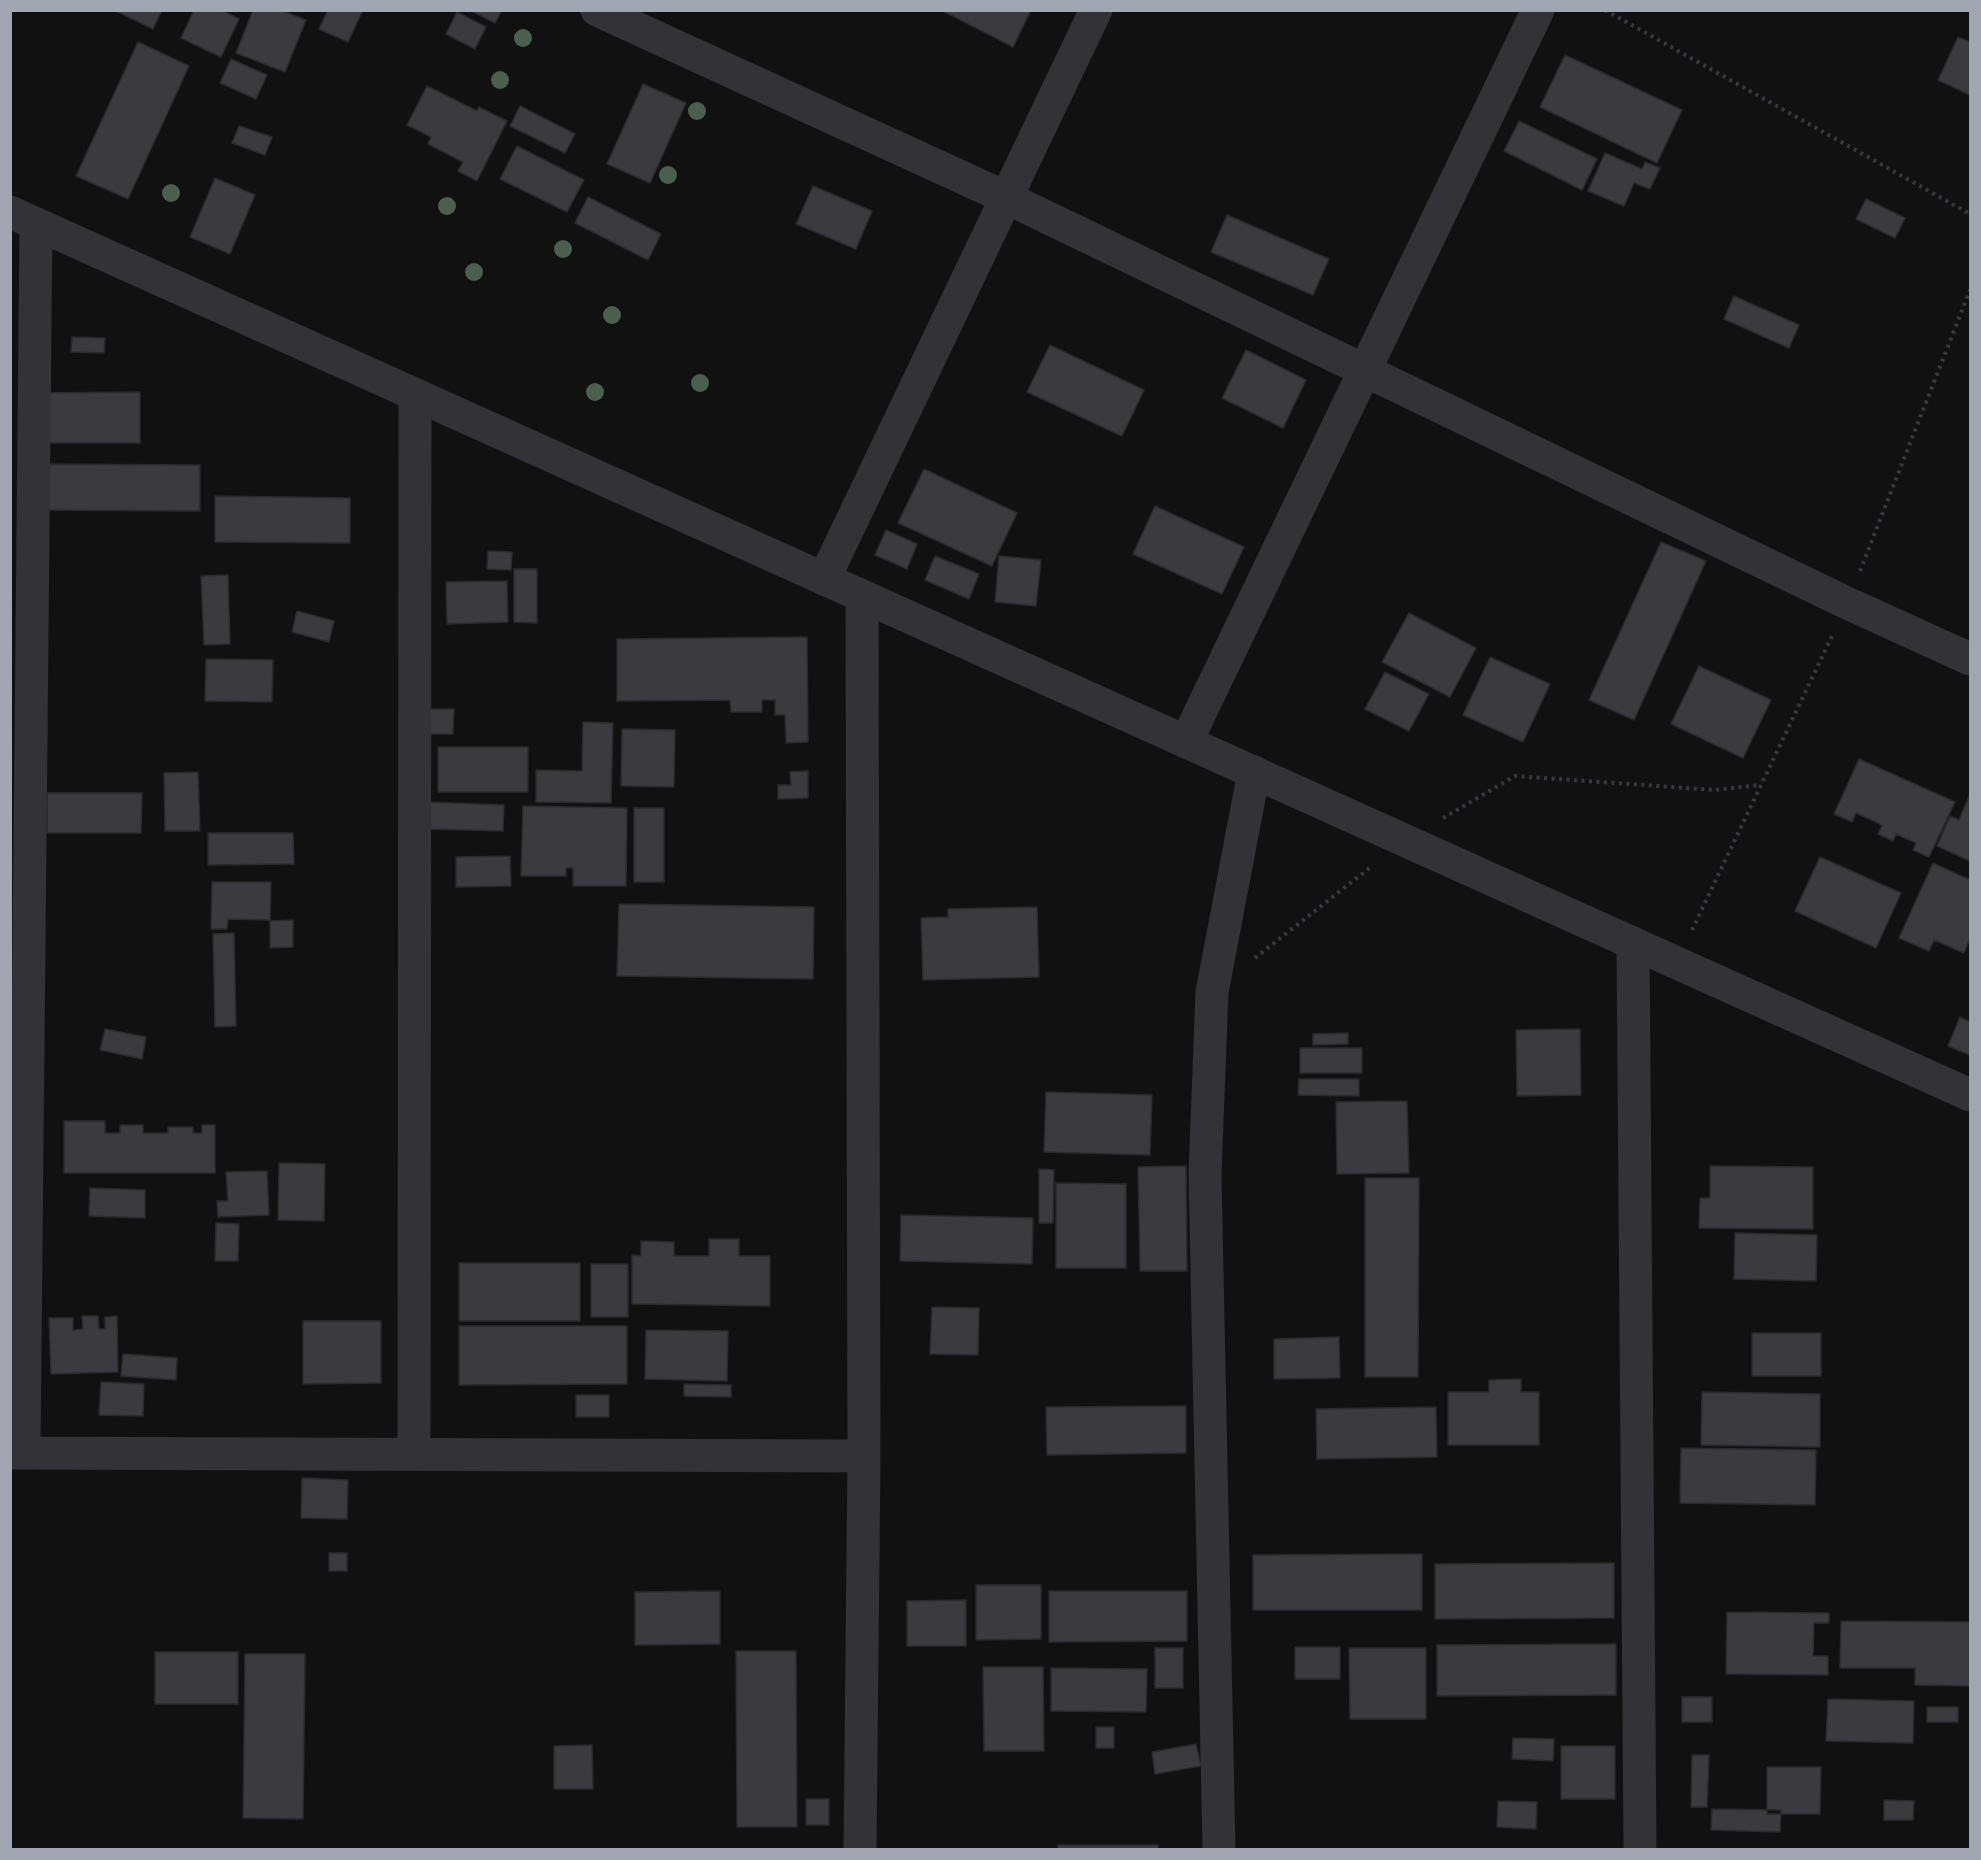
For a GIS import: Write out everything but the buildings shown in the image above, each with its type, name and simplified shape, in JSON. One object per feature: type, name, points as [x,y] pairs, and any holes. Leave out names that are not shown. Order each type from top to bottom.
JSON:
[{"type":"street","points":[[597,10],[1007,198],[1847,603],[1971,659]]},
{"type":"street","points":[[824,579],[1096,10]]},
{"type":"street","points":[[1186,742],[1538,10]]},
{"type":"street","points":[[864,1456],[17,1453],[23,218],[1971,1095]]},
{"type":"street","points":[[414,1454],[415,395]]},
{"type":"street","points":[[860,1850],[864,1456],[862,596]]},
{"type":"street","points":[[1219,1850],[1205,1174],[1212,992],[1254,772]]},
{"type":"street","points":[[1633,942],[1640,1850]]},
{"type":"path","points":[[1605,10],[1971,214]]},
{"type":"path","points":[[1677,963],[1847,603],[1971,290]]}]
